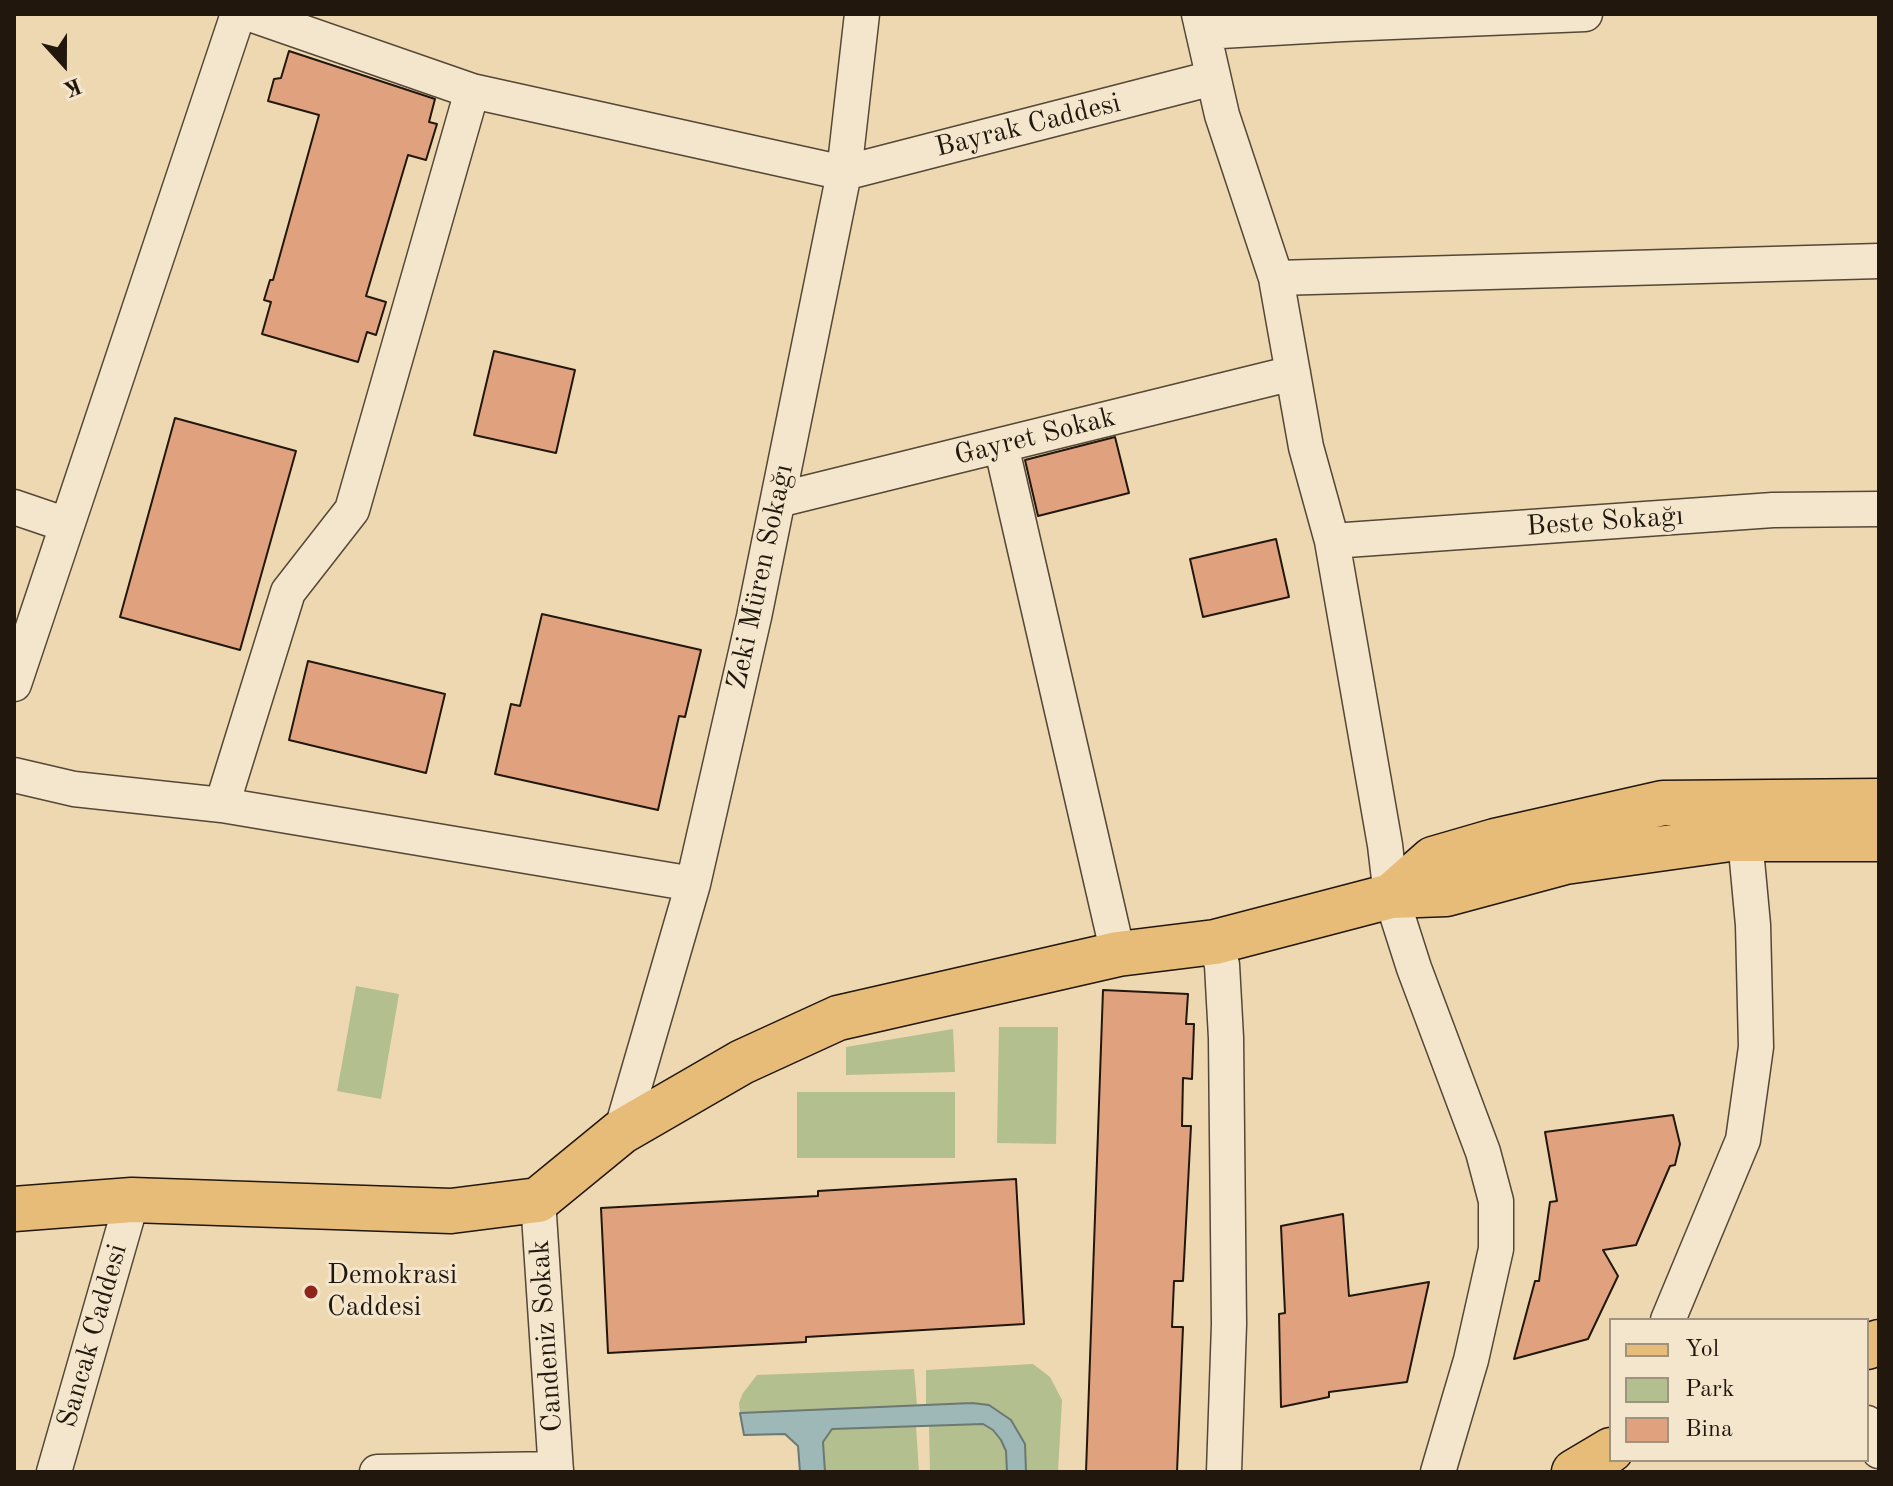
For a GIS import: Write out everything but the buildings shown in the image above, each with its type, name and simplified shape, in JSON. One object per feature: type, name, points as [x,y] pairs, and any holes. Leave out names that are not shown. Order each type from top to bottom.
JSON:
[{"type":"main road","points":[[1391,896],[1433,859],[1495,841],[1663,803],[1879,801]]},
{"type":"main road","points":[[14,1209],[132,1200],[451,1211],[538,1200],[621,1132],[742,1062],[838,1018],[1118,954],[1215,942],[1391,896],[1446,894],[1565,862],[1730,839],[1879,839]]},
{"type":"main road","points":[[1574,1472],[1609,1451]]},
{"type":"street","points":[[14,684],[238,14]]},
{"type":"street","points":[[250,14],[472,91],[844,173]]},
{"type":"street","name":"Zeki Müren Sokağı","points":[[621,1132],[693,884],[778,500],[844,173],[862,14]]},
{"type":"street","points":[[1438,1472],[1471,1360],[1496,1249],[1496,1201],[1483,1152],[1414,968],[1391,896],[1385,845],[1332,541],[1306,447],[1276,278],[1222,115],[1201,23],[1343,24],[1585,14]]},
{"type":"street","name":"Bayrak Caddesi","points":[[844,173],[1213,78]]},
{"type":"street","points":[[222,805],[288,592],[352,510],[472,91]]},
{"type":"street","points":[[1276,278],[1879,261]]},
{"type":"street","name":"Gayret Sokak","points":[[778,500],[1293,373]]},
{"type":"street","points":[[1001,445],[1118,954]]},
{"type":"street","points":[[14,507],[67,525]]},
{"type":"street","name":"Beste Sokağı","points":[[1332,541],[1773,510],[1879,509]]},
{"type":"street","points":[[14,775],[74,789],[222,805],[693,884]]},
{"type":"street","points":[[1669,1318],[1743,1140],[1756,1047],[1753,925],[1745,839]]},
{"type":"street","points":[[1215,942],[1222,965],[1226,1038],[1229,1324],[1224,1472]]},
{"type":"street","name":"Sancak Caddesi","points":[[54,1472],[132,1200]]},
{"type":"street","name":"Candeniz Sokak","points":[[538,1200],[556,1470]]},
{"type":"street","points":[[1869,1428],[1879,1451]]},
{"type":"street","points":[[377,1472],[556,1470]]},
{"type":"green space","points":[[356,986],[399,994],[381,1099],[337,1091]]},
{"type":"green space","points":[[999,1027],[1058,1027],[1056,1144],[997,1143]]},
{"type":"green space","points":[[953,1029],[955,1072],[846,1075],[846,1047]]},
{"type":"green space","points":[[797,1092],[955,1092],[955,1158],[797,1158]]},
{"type":"green space","points":[[1033,1364],[1050,1377],[1062,1400],[1058,1472],[1026,1472],[1025,1444],[1011,1420],[989,1405],[926,1405],[926,1370]]},
{"type":"green space","points":[[914,1369],[917,1405],[740,1413],[739,1403],[743,1393],[757,1375]]},
{"type":"green space","points":[[984,1424],[1001,1440],[1006,1451],[1007,1472],[930,1472],[929,1426]]},
{"type":"green space","points":[[916,1426],[919,1472],[825,1472],[823,1441],[831,1429]]},
{"type":"water","points":[[972,1403],[989,1405],[1011,1420],[1025,1444],[1026,1472],[1007,1472],[1006,1451],[1001,1440],[983,1424],[832,1429],[823,1442],[825,1472],[800,1472],[798,1446],[785,1434],[744,1435],[740,1413]]},
{"type":"place","name":"Demokrasi Caddesi","points":[[311,1292]]}]
